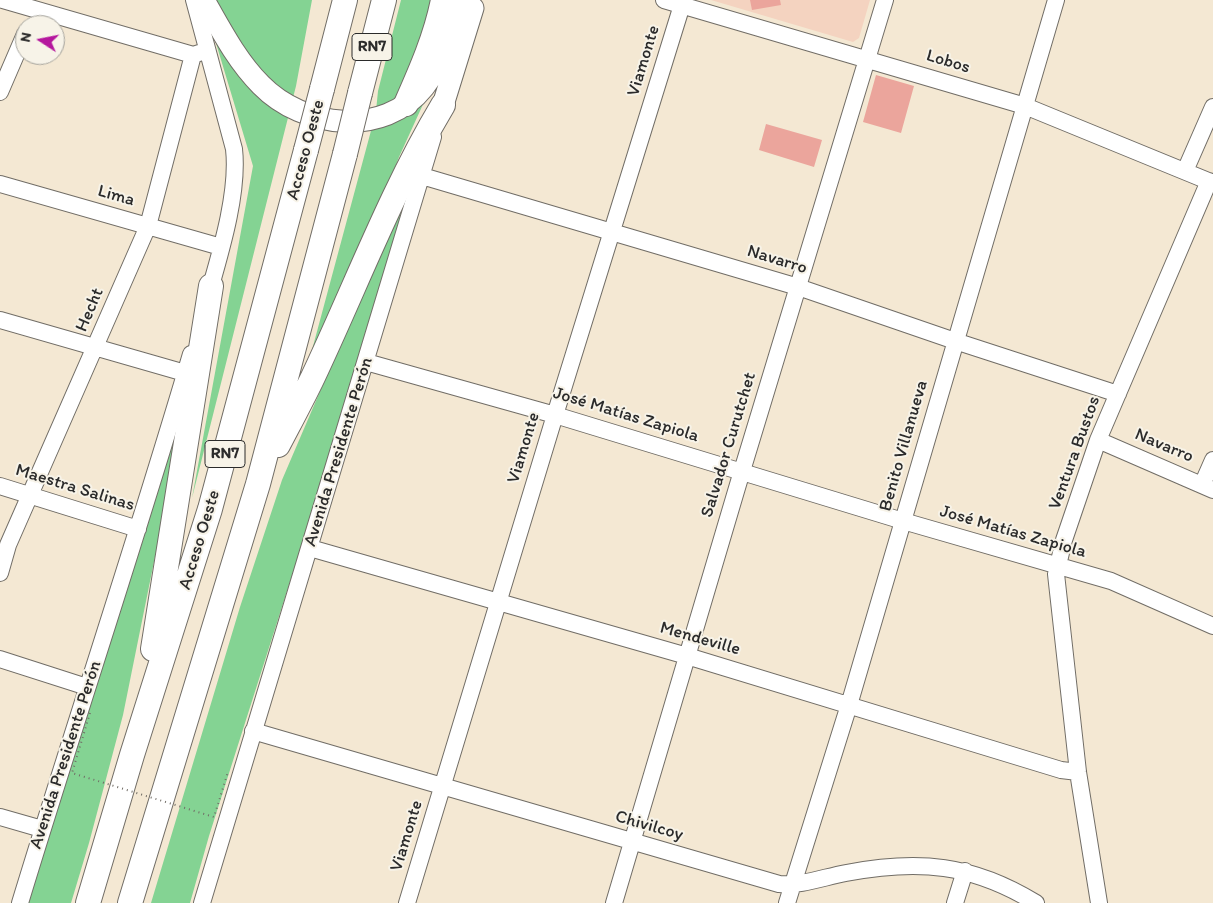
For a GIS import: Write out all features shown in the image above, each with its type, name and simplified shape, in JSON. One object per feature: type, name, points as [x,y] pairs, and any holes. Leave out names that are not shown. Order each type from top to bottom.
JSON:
[{"type":"highway","points":[[325,78],[332,0]]},
{"type":"highway","name":"Acceso Oeste","points":[[88,903],[132,754],[210,509],[345,0]]},
{"type":"highway","name":"RN7","points":[[130,903],[258,484],[384,0]]},
{"type":"highway","points":[[406,104],[434,35],[443,0]]},
{"type":"highway","points":[[258,484],[313,378],[421,142],[443,106]]},
{"type":"highway","points":[[132,754],[155,638],[211,286]]},
{"type":"main road","points":[[204,0],[232,48],[245,67],[262,86],[287,105],[315,116],[348,122],[379,118],[391,113],[406,104],[424,87],[437,66],[461,0]]},
{"type":"main road","name":"Avenida Presidente Perón","points":[[443,106],[476,0]]},
{"type":"street","points":[[3,0],[38,5],[200,53]]},
{"type":"street","name":"Avenida Presidente Perón","points":[[20,903],[138,529],[211,286],[234,184],[236,166],[234,149],[200,53],[194,0]]},
{"type":"street","name":"Lobos","points":[[664,0],[1025,106],[1211,182]]},
{"type":"street","name":"Salvador Curutchet","points":[[614,903],[686,656],[885,0]]},
{"type":"street","name":"Benito Villanueva","points":[[786,903],[849,705],[1056,0]]},
{"type":"street","name":"Viamonte","points":[[407,903],[682,5]]},
{"type":"street","name":"Hecht","points":[[0,573],[8,545],[148,226],[200,53]]},
{"type":"street","points":[[0,92],[15,57]]},
{"type":"street","name":"Avenida Presidente Perón","points":[[202,903],[443,106]]},
{"type":"street","points":[[1185,171],[1213,108]]},
{"type":"street","name":"Navarro","points":[[422,176],[798,287],[1118,394]]},
{"type":"street","name":"Ventura Bustos","points":[[1099,903],[1078,772],[1056,582],[1058,565],[1098,440],[1211,182]]},
{"type":"street","name":"Lima","points":[[0,184],[221,247]]},
{"type":"street","points":[[0,320],[185,373]]},
{"type":"street","name":"José Matías Zapiola","points":[[366,362],[555,415],[742,470],[903,521],[1111,581],[1213,626]]},
{"type":"street","name":"Navarro","points":[[1098,440],[1208,487]]},
{"type":"street","points":[[1208,487],[1213,460]]},
{"type":"street","name":"Maestra Salinas","points":[[0,486],[138,529]]},
{"type":"street","name":"Mendeville","points":[[310,548],[686,656],[1061,770],[1078,772]]},
{"type":"street","points":[[0,658],[88,687]]},
{"type":"street","name":"Chivilcoy","points":[[253,731],[779,884],[791,885],[848,872],[921,865],[965,871],[991,880],[1036,903]]},
{"type":"street","points":[[0,817],[42,829]]},
{"type":"street","points":[[955,903],[965,871]]},
{"type":"path","points":[[90,713],[72,773],[214,817],[228,772]]},
{"type":"shaded area","points":[[711,0],[870,0],[859,38],[853,42]]},
{"type":"green space","points":[[203,0],[312,0],[296,86],[192,498],[253,166]]},
{"type":"green space","points":[[401,0],[451,0],[396,98],[376,111],[378,91]]},
{"type":"green space","points":[[430,89],[399,157],[384,196],[305,376],[372,127]]},
{"type":"green space","points":[[408,193],[324,475],[209,836],[190,903],[151,903],[240,607],[282,480],[354,312]]},
{"type":"green space","points":[[181,399],[161,527],[123,715],[71,903],[26,903]]},
{"type":"building","points":[[750,0],[780,0],[781,5],[752,10]]},
{"type":"building","points":[[876,75],[914,86],[901,133],[863,122]]},
{"type":"building","points":[[766,124],[822,140],[814,167],[759,150]]}]
